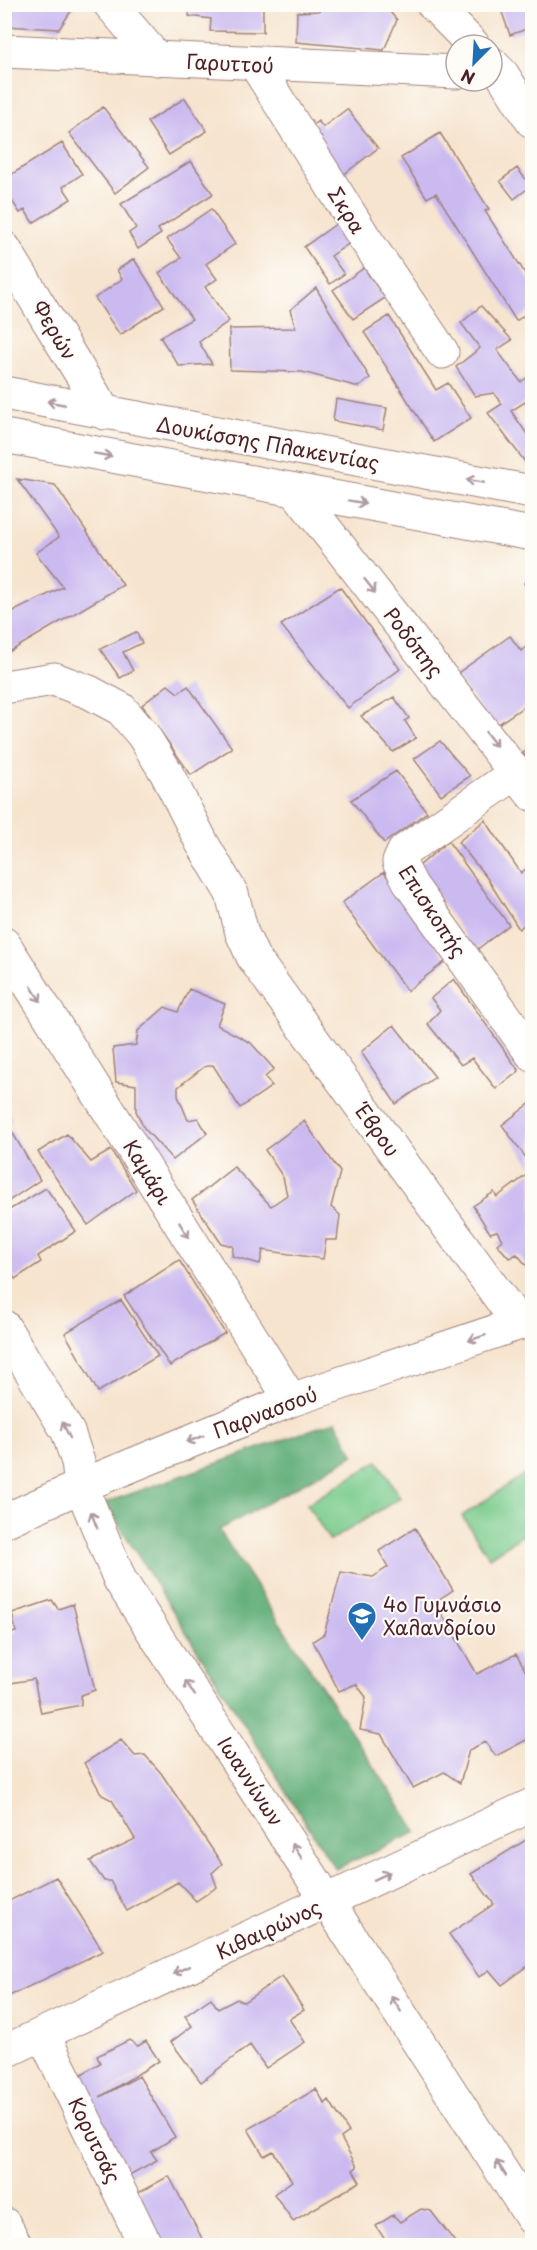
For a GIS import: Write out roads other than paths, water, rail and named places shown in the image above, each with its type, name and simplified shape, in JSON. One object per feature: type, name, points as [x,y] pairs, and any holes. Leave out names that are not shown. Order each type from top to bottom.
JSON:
[{"type":"street","points":[[110,4],[157,59]]},
{"type":"street","points":[[433,4],[461,33]]},
{"type":"street","name":"Γαρυττού","points":[[4,51],[256,65],[444,72]]},
{"type":"street","name":"Σκρα","points":[[256,65],[364,237],[442,352]]},
{"type":"street","points":[[505,72],[532,121]]},
{"type":"street","name":"Φερών","points":[[4,248],[105,413]]},
{"type":"street","name":"Δουκίσσης Πλακεντίας","points":[[4,393],[532,492]]},
{"type":"street","name":"Δουκίσσης Πλακεντίας","points":[[4,436],[532,534]]},
{"type":"street","name":"Ροδόπης","points":[[295,490],[525,783]]},
{"type":"street","name":"Έβρου","points":[[4,687],[54,679],[89,692],[121,710],[149,744],[232,894],[242,933],[254,957],[526,1322]]},
{"type":"street","name":"Επισκοπής","points":[[525,783],[404,851],[399,857],[411,885],[532,1054]]},
{"type":"street","name":"Καμάρι","points":[[4,944],[291,1400]]},
{"type":"street","name":"Παρνασσού","points":[[4,1521],[81,1486],[291,1400],[526,1322]]},
{"type":"street","name":"Ιωαννίνων","points":[[4,1328],[68,1432],[78,1462],[81,1486],[120,1580],[329,1900],[532,2218]]},
{"type":"street","name":"Κιθαιρώνος","points":[[4,2052],[532,1805]]},
{"type":"street","name":"Κορυτσάς","points":[[43,2034],[146,2246]]},
{"type":"place","name":"4ο Γυμνάσιο Χαλανδρίου","points":[[362,1642]]}]
